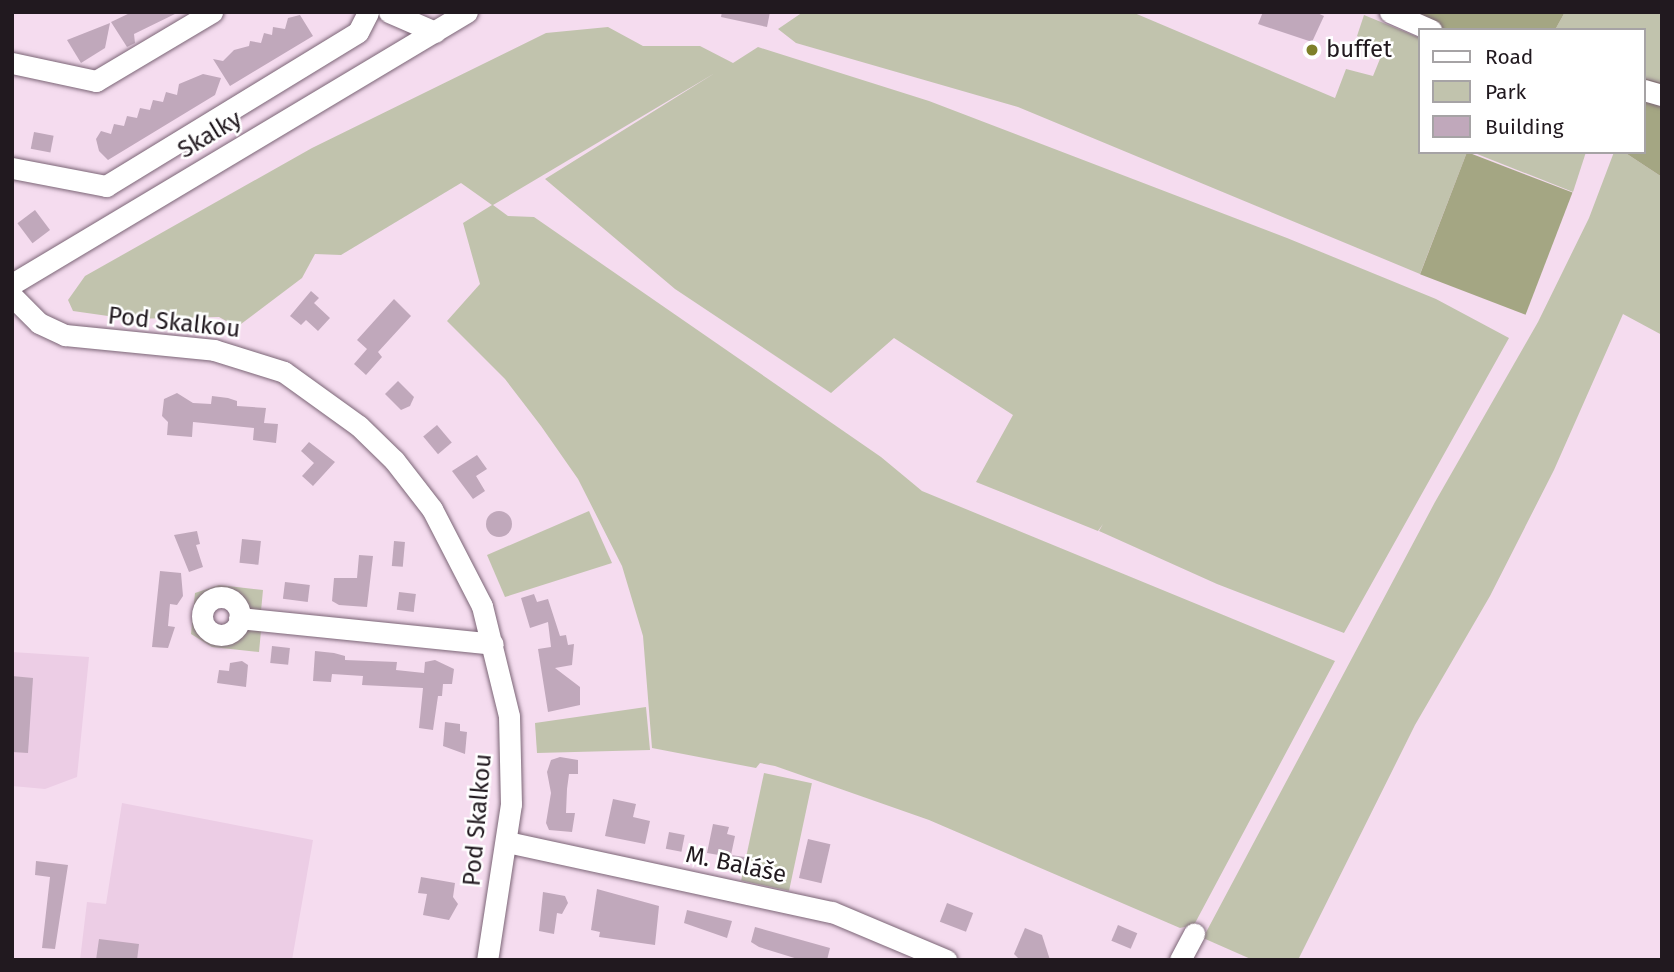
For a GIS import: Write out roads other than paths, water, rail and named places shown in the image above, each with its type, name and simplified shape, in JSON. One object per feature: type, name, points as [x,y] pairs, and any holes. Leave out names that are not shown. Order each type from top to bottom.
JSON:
[{"type":"street","points":[[12,63],[96,81],[212,12]]},
{"type":"street","name":"Skalky","points":[[12,168],[106,186],[358,32],[368,12]]},
{"type":"street","points":[[389,12],[435,32]]},
{"type":"street","name":"Skalky","points":[[12,284],[467,12]]},
{"type":"street","points":[[1390,12],[1426,28]]},
{"type":"street","name":"Pod Skalkou","points":[[12,296],[39,323],[65,335],[240,355],[284,372],[321,395],[377,442],[432,509],[470,577],[493,644],[511,740],[508,842],[487,960]]},
{"type":"street","points":[[239,618],[493,644]]},
{"type":"street","name":"M. Baláše","points":[[508,842],[832,912],[946,960]]},
{"type":"street","points":[[1180,960],[1194,934]]},
{"type":"place","name":"buffet","points":[[1312,50]]}]
